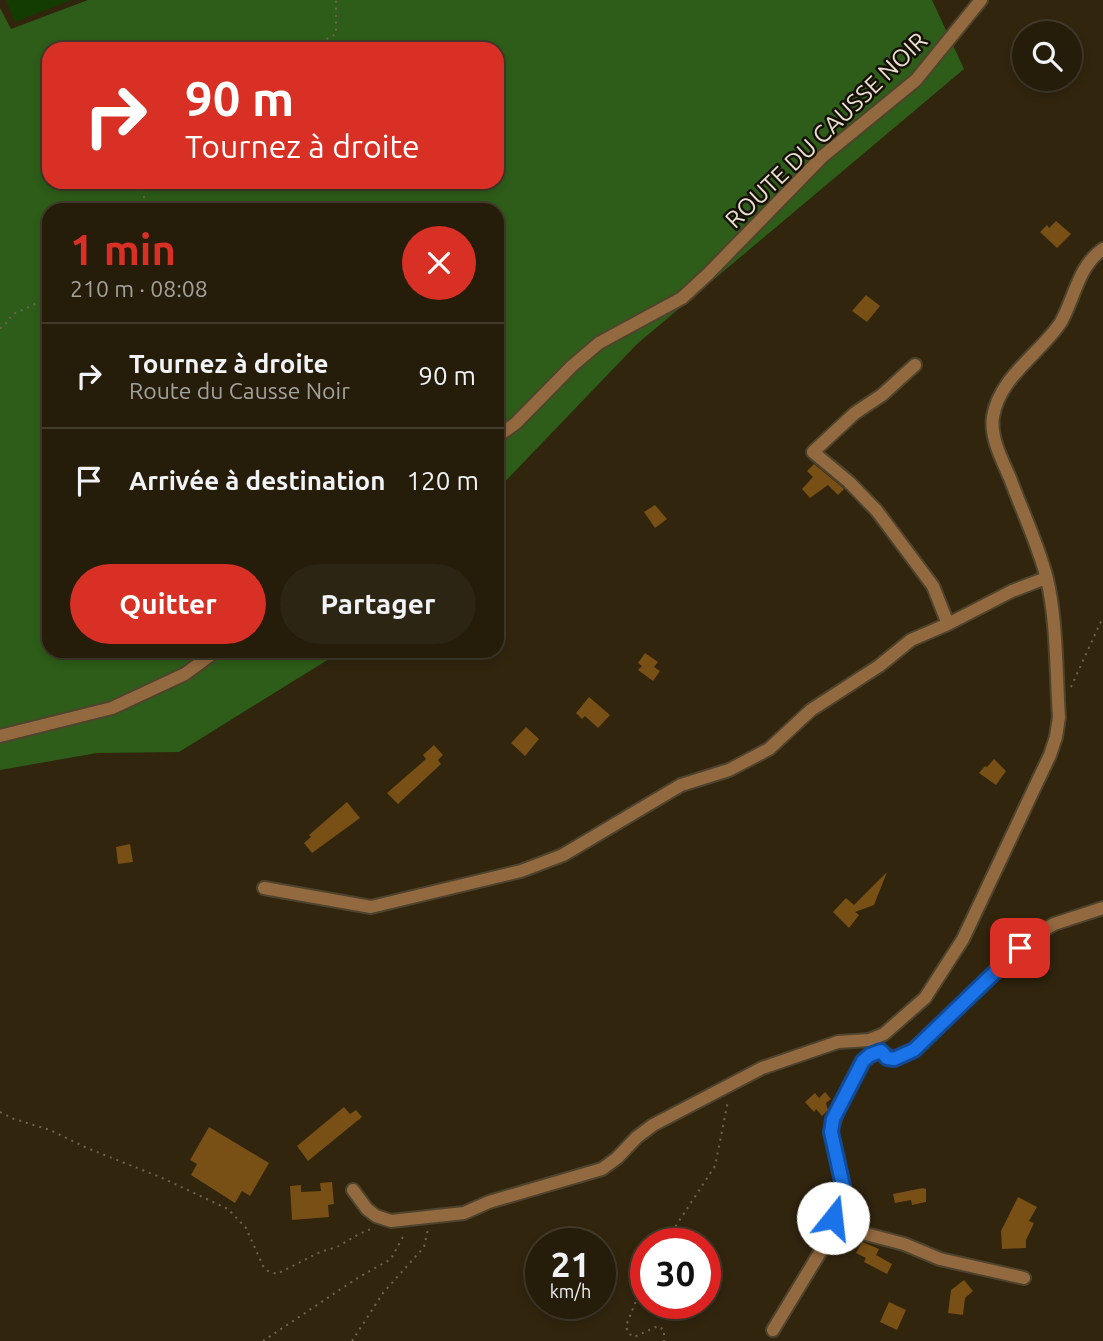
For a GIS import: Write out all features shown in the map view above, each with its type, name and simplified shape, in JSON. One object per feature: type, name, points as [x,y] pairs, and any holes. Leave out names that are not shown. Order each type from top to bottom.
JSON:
[{"type":"street","name":"ROUTE DU CAUSSE NOIR","points":[[504,432],[599,343],[682,298],[823,156],[916,80],[981,0]]},
{"type":"street","points":[[353,1190],[366,1209],[391,1222],[464,1213],[489,1202],[602,1169],[653,1125],[725,1086],[762,1068],[838,1042],[869,1040],[884,1034],[925,998],[979,909],[1050,755],[1059,717],[1050,596],[1046,578],[999,452],[993,418],[997,404],[1009,383],[1060,322],[1078,280],[1103,248]]},
{"type":"street","points":[[915,365],[882,395],[855,413],[813,452],[849,482],[877,511],[933,586],[948,625]]},
{"type":"street","points":[[264,888],[371,907],[521,871],[563,855],[681,785],[729,770],[769,749],[811,710],[879,666],[911,640],[948,625],[1012,591],[1046,578]]},
{"type":"street","points":[[0,736],[112,708],[185,674],[207,658]]},
{"type":"street","points":[[869,1040],[887,1058],[894,1059],[914,1050],[1034,936],[1054,924],[1103,908]]},
{"type":"street","points":[[836,1226],[833,1218],[843,1186],[831,1132],[833,1119],[863,1061],[881,1051]]},
{"type":"street","points":[[836,1226],[904,1244],[940,1259],[1024,1279]]},
{"type":"street","points":[[773,1330],[836,1226]]},
{"type":"path","points":[[321,42],[336,34],[336,0]]},
{"type":"path","points":[[0,328],[4,327],[13,314],[42,300]]},
{"type":"path","points":[[1068,694],[1103,617]]},
{"type":"path","points":[[674,1228],[715,1166],[728,1102],[725,1086]]},
{"type":"path","points":[[0,1112],[51,1130],[228,1209],[246,1228],[263,1266],[268,1271],[277,1273],[320,1252],[337,1248],[359,1234],[391,1222]]},
{"type":"path","points":[[352,1341],[383,1293],[424,1247],[431,1217]]},
{"type":"path","points":[[263,1341],[391,1259],[414,1219]]},
{"type":"path","points":[[630,1316],[626,1326],[628,1334],[634,1337],[658,1326],[664,1330],[664,1341]]},
{"type":"green space","points":[[6,0],[71,0],[15,22]]},
{"type":"green space","points":[[88,0],[932,0],[964,69],[637,344],[504,483],[504,203],[42,203],[42,658],[331,658],[179,752],[97,753],[0,770],[0,8],[11,29]]},
{"type":"building","points":[[1056,221],[1071,234],[1057,248],[1040,232]]},
{"type":"building","points":[[866,295],[880,306],[867,322],[852,311]]},
{"type":"building","points":[[814,464],[844,489],[838,495],[828,485],[810,498],[802,489],[813,477],[807,471]]},
{"type":"building","points":[[655,505],[667,519],[655,528],[644,512]]},
{"type":"building","points":[[645,653],[658,662],[654,667],[660,671],[653,681],[638,670],[642,666],[638,663]]},
{"type":"building","points":[[589,697],[610,715],[598,728],[585,716],[582,719],[576,713]]},
{"type":"building","points":[[526,727],[539,739],[525,756],[511,743]]},
{"type":"building","points":[[434,745],[443,755],[438,760],[441,764],[398,804],[387,793],[426,759],[423,755]]},
{"type":"building","points":[[994,759],[1006,771],[996,785],[979,773]]},
{"type":"building","points":[[347,802],[360,818],[312,853],[304,843],[311,837],[309,835]]},
{"type":"building","points":[[130,844],[133,862],[118,864],[116,847]]},
{"type":"building","points":[[887,872],[874,905],[855,912],[859,915],[849,928],[833,912],[846,898],[854,905]]},
{"type":"building","points":[[825,1092],[831,1099],[826,1103],[828,1110],[822,1116],[805,1102],[815,1093],[819,1098]]},
{"type":"building","points":[[344,1107],[350,1114],[356,1110],[362,1117],[308,1161],[297,1146]]},
{"type":"building","points":[[209,1127],[269,1163],[250,1196],[242,1191],[235,1203],[191,1175],[197,1164],[190,1160]]},
{"type":"building","points":[[332,1182],[334,1204],[328,1205],[329,1217],[292,1220],[290,1186],[301,1185],[301,1192],[321,1191],[320,1183]]},
{"type":"building","points":[[926,1189],[926,1202],[912,1205],[911,1200],[895,1203],[893,1194]]},
{"type":"building","points":[[1018,1197],[1037,1207],[1029,1221],[1034,1223],[1026,1240],[1026,1248],[1002,1249],[1001,1231]]},
{"type":"building","points":[[862,1242],[879,1249],[876,1255],[892,1264],[887,1274],[864,1262],[866,1258],[856,1253]]},
{"type":"building","points":[[964,1280],[973,1291],[965,1298],[963,1315],[948,1313],[951,1290]]},
{"type":"building","points":[[889,1302],[906,1310],[897,1330],[880,1322]]},
{"type":"route","points":[[833,1218],[843,1186],[831,1132],[833,1119],[863,1061],[881,1051],[887,1058],[894,1059],[914,1050],[941,1027],[1020,948]]}]
